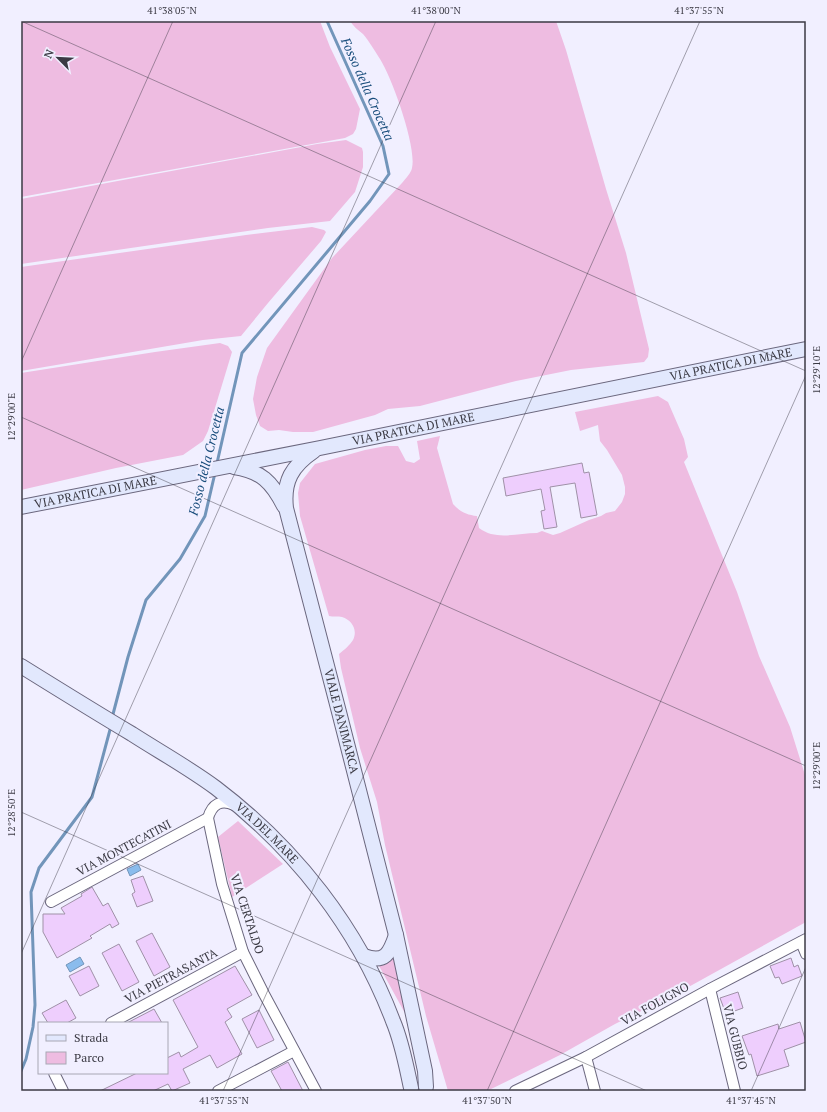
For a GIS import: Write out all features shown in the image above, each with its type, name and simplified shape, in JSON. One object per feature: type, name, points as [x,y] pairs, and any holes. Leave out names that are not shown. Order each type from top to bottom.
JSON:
[{"type":"main road","name":"VIA PRATICA DI MARE","points":[[21,507],[806,349]]},
{"type":"main road","name":"VIALE DANIMARCA","points":[[320,448],[302,460],[291,472],[284,496],[286,508],[396,935],[428,1089]]},
{"type":"main road","name":"VIALE DANIMARCA","points":[[228,466],[256,473],[266,480],[277,491],[286,508]]},
{"type":"main road","name":"VIA DEL MARE","points":[[21,666],[188,769],[238,806],[283,847],[343,921],[364,956],[393,1020],[400,1042],[410,1089]]},
{"type":"main road","points":[[364,956],[374,959],[382,958],[389,952],[396,935]]},
{"type":"main road","points":[[410,1089],[419,1085],[428,1089]]},
{"type":"street","points":[[208,818],[211,809],[217,803],[225,802],[238,806]]},
{"type":"street","name":"VIA MONTECATINI","points":[[52,902],[208,818]]},
{"type":"street","name":"VIA CERTALDO","points":[[208,818],[222,884],[243,952],[316,1091]]},
{"type":"street","points":[[804,940],[806,954]]},
{"type":"street","name":"VIA FOLIGNO","points":[[515,1091],[586,1057],[710,989],[804,940]]},
{"type":"street","name":"VIA PIETRASANTA","points":[[113,1022],[243,952]]},
{"type":"street","name":"VIA GUBBIO","points":[[710,989],[735,1091]]},
{"type":"street","points":[[218,1091],[294,1050]]},
{"type":"street","points":[[586,1057],[595,1091]]},
{"type":"street","points":[[54,1074],[63,1091]]},
{"type":"green space","points":[[21,21],[320,21],[330,47],[360,109],[356,129],[353,134],[345,138],[21,197]]},
{"type":"green space","points":[[350,21],[556,21],[626,253],[649,349],[648,357],[644,362],[571,370],[516,381],[420,406],[388,409],[375,415],[313,432],[279,430],[268,431],[260,426],[253,399],[257,377],[267,348],[332,258],[402,183],[412,168],[413,158],[411,145],[397,96],[391,81],[370,43]]},
{"type":"green space","points":[[346,140],[362,148],[363,167],[355,192],[330,221],[268,228],[21,264],[21,199],[317,144]]},
{"type":"green space","points":[[312,227],[324,230],[326,232],[321,241],[241,336],[203,340],[21,371],[21,267]]},
{"type":"green space","points":[[220,343],[228,346],[232,352],[208,431],[203,441],[183,455],[116,468],[21,490],[21,373]]},
{"type":"green space","points":[[658,396],[668,402],[684,439],[688,457],[684,462],[737,592],[759,656],[790,727],[806,778],[806,922],[674,995],[615,1024],[560,1055],[487,1091],[448,1091],[426,1016],[385,845],[377,802],[360,748],[341,668],[339,654],[349,646],[355,633],[353,626],[346,618],[329,616],[300,516],[298,493],[300,483],[315,464],[365,450],[386,446],[398,446],[406,461],[414,463],[420,459],[417,441],[440,436],[437,448],[453,504],[464,513],[477,516],[479,528],[492,534],[500,535],[537,533],[542,531],[553,535],[606,513],[615,511],[622,502],[625,494],[622,475],[600,441],[598,425],[580,431],[575,412]]},
{"type":"green space","points":[[238,821],[283,864],[232,897],[218,837]]},
{"type":"green space","points":[[394,957],[412,1026],[378,964],[388,961]]},
{"type":"water","points":[[138,864],[141,870],[130,876],[127,869]]},
{"type":"water","points":[[80,957],[84,964],[70,972],[66,965]]},
{"type":"building","points":[[582,463],[584,473],[589,472],[597,515],[581,518],[575,483],[550,487],[557,527],[544,529],[541,511],[545,510],[541,489],[506,496],[503,478]]},
{"type":"building","points":[[143,876],[153,901],[137,907],[132,894],[135,892],[131,880]]},
{"type":"building","points":[[92,887],[103,906],[108,903],[119,924],[112,928],[110,924],[90,936],[92,938],[57,958],[43,932],[43,914],[65,914],[61,908],[82,896],[81,894]]},
{"type":"building","points":[[152,933],[170,967],[154,976],[136,941]]},
{"type":"building","points":[[119,944],[139,982],[122,991],[102,953]]},
{"type":"building","points":[[791,958],[794,967],[798,965],[802,976],[782,984],[779,977],[775,978],[770,966]]},
{"type":"building","points":[[89,966],[99,986],[80,996],[69,976]]},
{"type":"building","points":[[235,966],[252,995],[227,1009],[232,1017],[225,1022],[242,1054],[217,1068],[210,1055],[183,1069],[190,1083],[172,1091],[168,1084],[153,1091],[100,1091],[135,1074],[168,1074],[168,1058],[179,1052],[181,1057],[198,1047],[173,1000]]},
{"type":"building","points":[[738,992],[743,1008],[726,1014],[720,998]]},
{"type":"building","points":[[66,1000],[76,1018],[69,1022],[47,1022],[42,1013]]},
{"type":"building","points":[[154,1009],[161,1022],[129,1022]]},
{"type":"building","points":[[259,1010],[274,1040],[257,1048],[242,1019]]},
{"type":"building","points":[[800,1022],[806,1042],[784,1050],[789,1066],[757,1076],[751,1054],[749,1055],[742,1036],[778,1024],[779,1029]]},
{"type":"building","points":[[288,1062],[303,1091],[282,1091],[271,1071]]},
{"type":"waterway","name":"Fosso della Crocetta","points":[[217,463],[242,353],[370,201],[389,174],[383,146],[327,21]]},
{"type":"waterway","name":"Fosso della Crocetta","points":[[112,718],[128,657],[146,600],[180,559],[205,516],[215,473]]},
{"type":"waterway","name":"Fosso della Crocetta","points":[[21,1071],[26,1059],[33,1027],[35,1005],[31,892],[39,868],[92,797],[111,726]]}]
